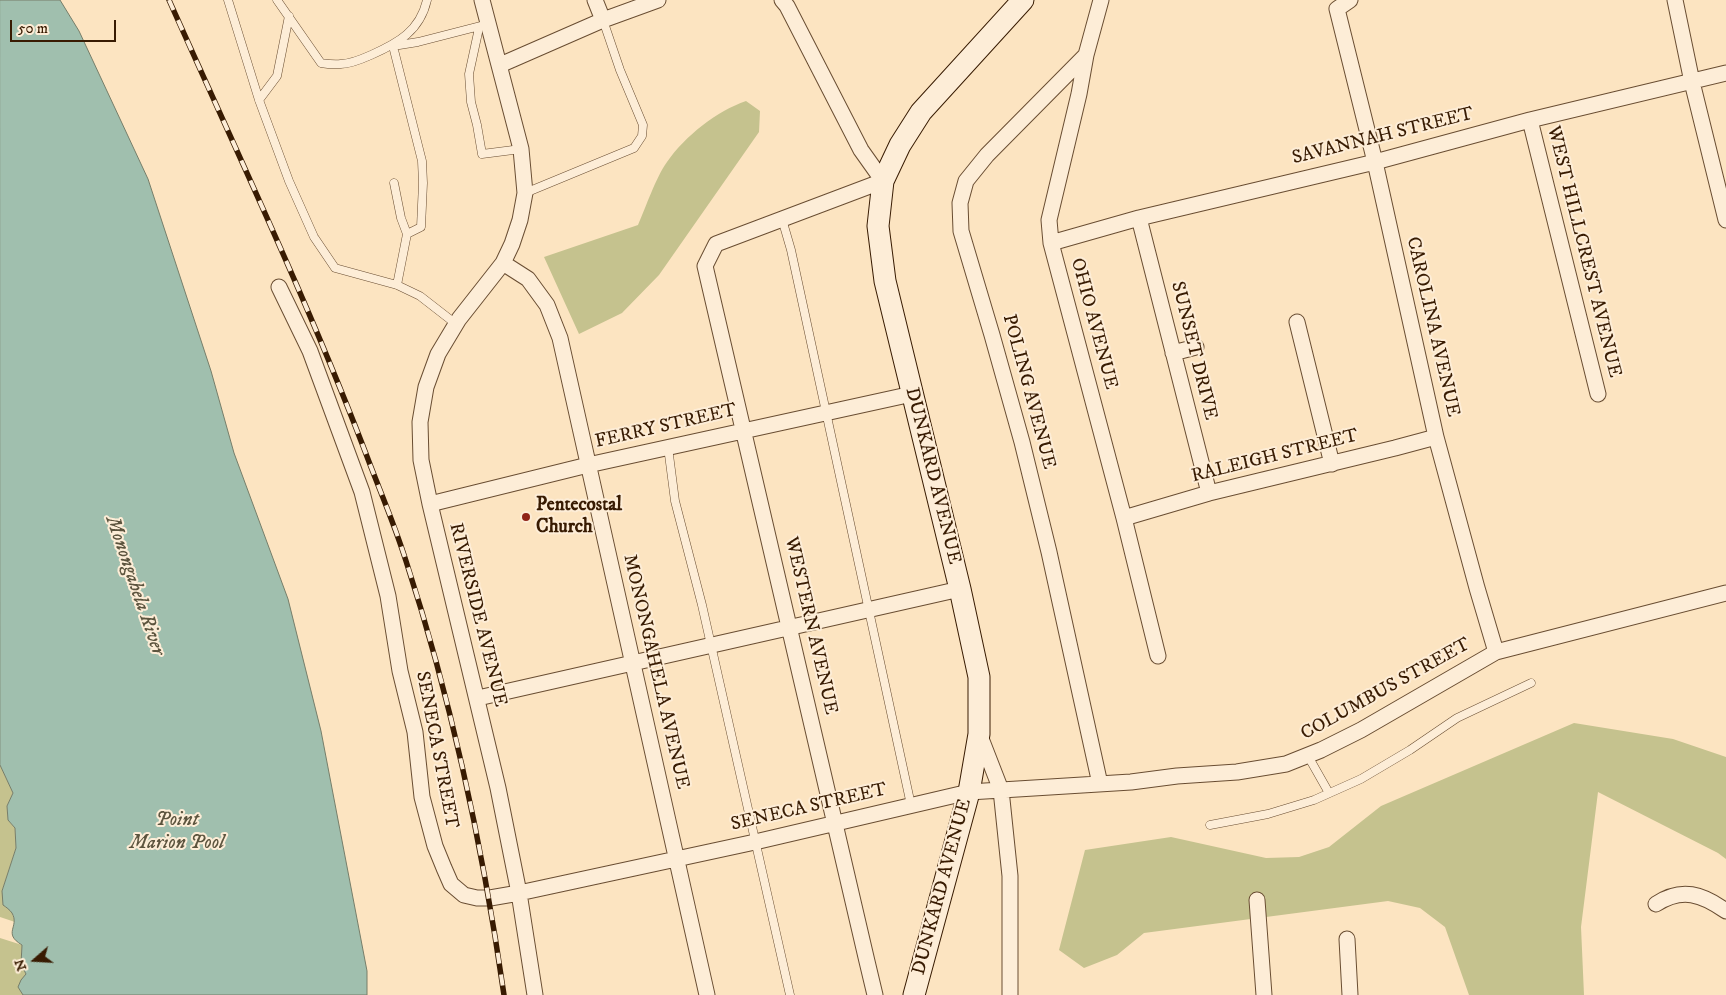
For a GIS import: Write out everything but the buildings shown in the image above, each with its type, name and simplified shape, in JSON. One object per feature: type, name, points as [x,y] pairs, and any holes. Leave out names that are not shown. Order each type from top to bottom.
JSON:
[{"type":"main road","name":"DUNKARD AVENUE","points":[[914,995],[969,792],[979,734],[978,677],[960,589],[884,272],[878,226],[883,181],[900,145],[921,112],[1023,0]]},
{"type":"street","points":[[482,0],[484,26],[500,65],[521,149],[524,193],[517,228],[503,263]]},
{"type":"street","points":[[595,0],[603,20]]},
{"type":"street","points":[[500,65],[603,20],[658,0]]},
{"type":"street","points":[[782,0],[787,6],[861,150],[883,181],[782,219]]},
{"type":"street","name":"OHIO AVENUE","points":[[1101,0],[1086,55],[1079,94],[1049,220],[1051,243],[1124,518],[1158,656]]},
{"type":"street","points":[[1336,5],[1350,0]]},
{"type":"street","points":[[1675,0],[1692,82],[1726,220]]},
{"type":"street","name":"CAROLINA AVENUE","points":[[1336,5],[1375,162],[1436,437],[1496,652]]},
{"type":"street","name":"POLING AVENUE","points":[[1086,55],[987,155],[966,181],[960,203],[960,212],[963,240],[995,344],[1049,552],[1100,784]]},
{"type":"street","name":"SAVANNAH STREET","points":[[1051,243],[1139,218],[1375,162],[1530,120],[1726,73]]},
{"type":"street","name":"WEST HILLCREST AVENUE","points":[[1530,120],[1598,394]]},
{"type":"street","name":"SUNSET DRIVE","points":[[1139,218],[1209,493]]},
{"type":"street","name":"WESTERN AVENUE","points":[[782,219],[716,244],[704,266],[875,995]]},
{"type":"street","name":"RIVERSIDE AVENUE","points":[[503,263],[456,324],[438,354],[426,387],[420,422],[421,460],[498,788],[519,893],[535,995]]},
{"type":"street","name":"MONONGAHELA AVENUE","points":[[503,263],[528,279],[547,305],[560,338],[707,995]]},
{"type":"street","name":"SENECA STREET","points":[[279,287],[310,351],[362,492],[388,596],[400,671],[415,732],[422,798],[435,846],[444,868],[452,884],[464,895],[490,898],[519,893],[755,842],[969,792]]},
{"type":"street","points":[[1297,322],[1332,464]]},
{"type":"street","points":[[1173,353],[1196,347]]},
{"type":"street","name":"FERRY STREET","points":[[430,504],[668,447],[912,394]]},
{"type":"street","name":"RALEIGH STREET","points":[[1124,518],[1209,493],[1436,437]]},
{"type":"street","points":[[478,698],[633,664],[789,626],[960,589]]},
{"type":"street","name":"COLUMBUS STREET","points":[[969,792],[1100,784],[1237,772],[1286,764],[1308,756],[1361,730],[1496,652],[1726,593]]},
{"type":"street","points":[[979,734],[1000,790],[1010,876],[1010,995]]},
{"type":"street","points":[[1656,904],[1667,896],[1681,894],[1698,895],[1726,911]]},
{"type":"street","points":[[1257,900],[1264,995]]},
{"type":"street","points":[[1347,939],[1350,995]]},
{"type":"lane","points":[[228,0],[260,100],[289,181],[314,237],[335,268],[397,285],[420,296],[456,324]]},
{"type":"lane","points":[[277,0],[310,50],[321,63],[342,64],[364,58],[392,46],[418,42],[484,26]]},
{"type":"lane","points":[[392,46],[418,22],[425,9],[427,0]]},
{"type":"lane","points":[[260,100],[277,76],[289,16]]},
{"type":"lane","points":[[524,193],[634,148],[642,136],[643,125],[620,70],[603,20]]},
{"type":"lane","points":[[484,26],[469,74],[471,102],[482,154],[521,149]]},
{"type":"lane","points":[[392,46],[422,161],[421,227],[407,234]]},
{"type":"lane","points":[[394,183],[401,218],[407,234],[397,285]]},
{"type":"lane","points":[[782,219],[791,250],[911,805]]},
{"type":"lane","points":[[668,447],[675,501],[702,605],[790,995]]},
{"type":"lane","points":[[1210,825],[1268,814],[1314,800],[1361,779],[1410,750],[1457,718],[1531,683]]},
{"type":"lane","points":[[1308,756],[1329,793]]},
{"type":"shaded area","points":[[746,101],[760,111],[759,132],[659,275],[622,313],[579,334],[544,257],[638,225],[651,192],[674,152],[702,125],[735,105]]},
{"type":"shaded area","points":[[1574,723],[1673,739],[1726,757],[1726,859],[1718,853],[1598,792],[1581,927],[1584,995],[1469,995],[1445,927],[1420,908],[1388,901],[1144,933],[1117,955],[1084,968],[1059,950],[1085,850],[1171,837],[1266,858],[1299,857],[1329,847],[1381,806]]},
{"type":"shaded area","points":[[0,765],[13,793],[7,806],[8,820],[15,828],[16,848],[2,891],[15,922],[0,917]]},
{"type":"shaded area","points":[[0,938],[22,945],[21,964],[26,974],[23,995],[0,995]]},
{"type":"water","name":"Point Marion Pool","points":[[0,0],[60,0],[79,31],[148,179],[211,371],[234,453],[288,599],[321,731],[367,971],[367,995],[23,995],[18,987],[26,974],[21,964],[22,945],[13,937],[14,918],[11,912],[3,905],[2,891],[16,848],[15,828],[8,820],[7,806],[13,793],[0,765]]},
{"type":"railway","points":[[169,0],[324,349],[402,549],[423,614],[452,722],[476,831],[504,995]]},
{"type":"place","name":"Pentecostal Church","points":[[526,517]]},
{"type":"water label","name":"Monongahela River","points":[[134,586]]}]
